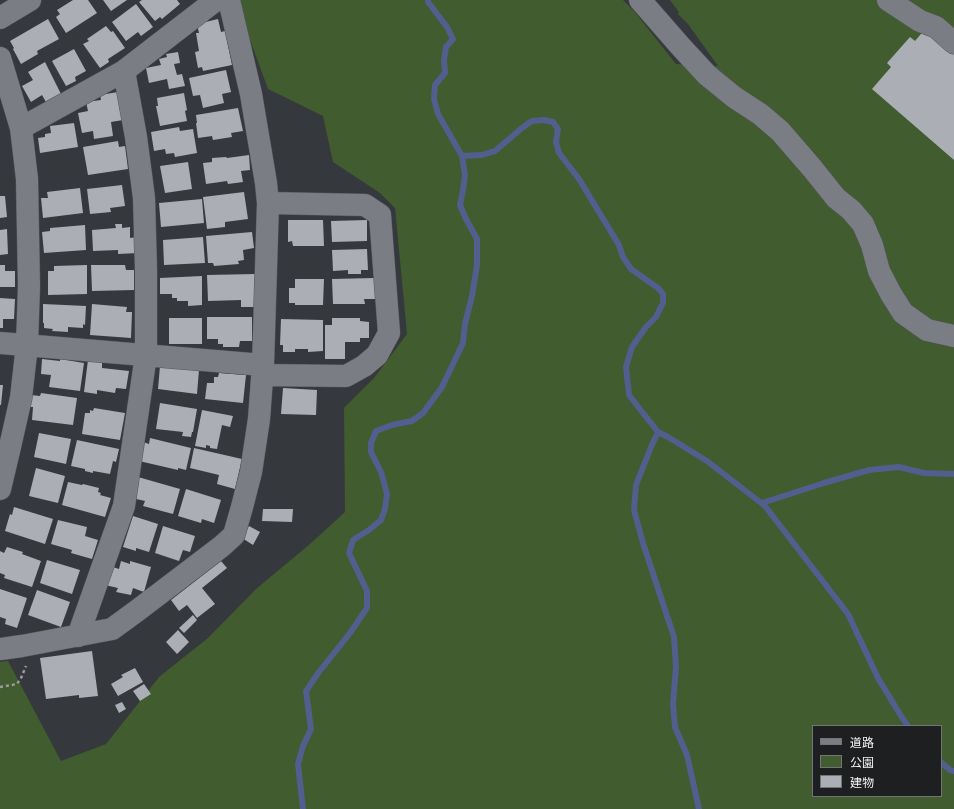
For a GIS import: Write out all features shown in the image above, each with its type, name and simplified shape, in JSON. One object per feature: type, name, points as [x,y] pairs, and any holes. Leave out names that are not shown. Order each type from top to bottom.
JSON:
[{"type":"street","points":[[0,18],[30,0]]},
{"type":"street","points":[[21,128],[124,71],[216,0]]},
{"type":"street","points":[[0,649],[112,629],[222,546],[234,535],[251,472],[259,419],[263,370],[268,204],[266,183],[251,94],[229,0]]},
{"type":"street","points":[[640,0],[707,74],[734,97],[760,114],[780,131],[836,198],[851,210],[863,224],[872,245],[879,271],[891,294],[904,313],[927,330],[954,336]]},
{"type":"street","points":[[888,0],[920,21],[936,27],[954,43]]},
{"type":"street","points":[[0,58],[21,128],[27,179],[29,286],[27,345],[21,398],[0,489]]},
{"type":"street","points":[[78,636],[124,506],[146,355],[144,198],[136,137],[124,71]]},
{"type":"street","points":[[0,343],[146,355],[263,370],[346,376],[364,366],[377,355],[389,332],[380,215],[365,205],[268,204]]},
{"type":"path","points":[[0,687],[17,684],[28,662]]},
{"type":"green space","points":[[240,0],[623,0],[634,11],[676,64],[718,66],[688,24],[678,14],[679,12],[670,0],[954,0],[954,809],[0,809],[0,662],[8,661],[61,761],[106,744],[159,677],[208,638],[256,589],[310,544],[345,512],[344,408],[374,378],[407,334],[395,208],[380,193],[333,162],[323,116],[268,89],[249,37]]},
{"type":"building","points":[[73,0],[88,0],[97,13],[66,33],[56,17],[60,14],[57,10]]},
{"type":"building","points":[[103,0],[127,0],[111,11]]},
{"type":"building","points":[[142,0],[177,0],[180,4],[162,19],[160,17],[155,21],[139,2]]},
{"type":"building","points":[[136,4],[153,27],[141,36],[138,32],[126,41],[112,22]]},
{"type":"building","points":[[48,19],[59,39],[37,51],[38,54],[21,64],[10,41]]},
{"type":"building","points":[[218,19],[221,32],[225,31],[232,65],[203,71],[202,67],[198,68],[195,52],[199,51],[196,33],[199,33],[197,24]]},
{"type":"building","points":[[106,26],[111,32],[113,31],[125,48],[108,59],[109,62],[100,68],[83,44],[89,41],[87,39]]},
{"type":"building","points":[[926,28],[954,52],[954,160],[872,89],[891,67],[887,63],[910,37],[915,41]]},
{"type":"building","points":[[74,49],[86,71],[75,77],[76,81],[66,86],[52,61]]},
{"type":"building","points":[[178,52],[180,63],[174,64],[177,75],[182,74],[185,86],[169,89],[167,79],[149,83],[146,68],[161,65],[159,59],[167,57],[166,54]]},
{"type":"building","points":[[45,62],[62,96],[47,104],[42,95],[31,102],[22,86],[33,80],[28,72]]},
{"type":"building","points":[[226,70],[231,92],[222,94],[224,103],[203,108],[200,95],[193,96],[189,78]]},
{"type":"building","points":[[118,92],[123,120],[111,122],[113,136],[94,139],[93,131],[82,133],[78,113],[88,111],[86,102],[101,100],[100,95]]},
{"type":"building","points":[[184,93],[187,121],[160,126],[156,106],[158,106],[157,98]]},
{"type":"building","points":[[238,108],[243,131],[231,133],[232,137],[213,140],[212,136],[198,138],[196,115]]},
{"type":"building","points":[[74,123],[78,147],[40,153],[38,138],[45,137],[45,134],[51,133],[50,126]]},
{"type":"building","points":[[179,127],[180,131],[193,129],[197,153],[175,157],[174,153],[166,154],[165,149],[154,151],[151,132]]},
{"type":"building","points":[[118,141],[119,147],[125,146],[128,169],[88,175],[83,147]]},
{"type":"building","points":[[249,155],[250,170],[241,171],[243,182],[228,184],[227,181],[206,184],[203,163],[212,162],[212,158],[227,158]]},
{"type":"building","points":[[188,162],[192,189],[165,193],[160,166]]},
{"type":"building","points":[[122,185],[125,206],[110,208],[111,212],[90,214],[87,189]]},
{"type":"building","points":[[80,188],[83,213],[43,218],[41,198],[48,198],[47,192]]},
{"type":"building","points":[[244,192],[248,219],[225,222],[225,227],[207,229],[203,197]]},
{"type":"building","points":[[0,196],[5,196],[7,217],[0,218]]},
{"type":"building","points":[[202,199],[204,223],[161,227],[159,203]]},
{"type":"building","points":[[288,220],[323,220],[324,246],[293,246],[292,241],[288,242]]},
{"type":"building","points":[[367,220],[367,241],[332,242],[331,221]]},
{"type":"building","points":[[115,224],[122,224],[122,228],[130,227],[130,238],[137,237],[138,253],[118,254],[118,250],[93,251],[92,230],[116,228]]},
{"type":"building","points":[[85,225],[86,250],[44,253],[42,232],[50,231],[50,228]]},
{"type":"building","points":[[7,229],[8,254],[0,255],[0,230]]},
{"type":"building","points":[[252,232],[254,248],[243,250],[244,260],[238,261],[239,264],[214,266],[213,263],[208,263],[206,236]]},
{"type":"building","points":[[203,237],[205,263],[164,265],[163,240]]},
{"type":"building","points":[[367,249],[368,270],[361,270],[361,274],[348,274],[348,270],[333,271],[332,250]]},
{"type":"building","points":[[0,265],[5,265],[5,271],[15,271],[15,287],[0,287]]},
{"type":"building","points":[[87,265],[87,294],[48,295],[48,271],[54,271],[54,266]]},
{"type":"building","points":[[91,265],[125,265],[126,270],[134,270],[134,290],[92,291]]},
{"type":"building","points":[[255,274],[256,307],[241,307],[241,300],[208,301],[207,275]]},
{"type":"building","points":[[202,276],[202,305],[188,306],[188,301],[177,301],[177,298],[172,298],[172,294],[160,294],[160,278]]},
{"type":"building","points":[[374,278],[377,299],[364,299],[365,304],[333,304],[332,279]]},
{"type":"building","points":[[295,279],[324,279],[323,305],[295,305],[295,303],[289,303],[289,288],[295,288]]},
{"type":"building","points":[[0,298],[15,299],[14,319],[3,319],[3,328],[0,328]]},
{"type":"building","points":[[43,304],[86,306],[85,325],[83,324],[83,328],[68,327],[68,332],[52,331],[53,329],[44,328]]},
{"type":"building","points":[[92,304],[127,307],[126,312],[132,312],[131,338],[90,335]]},
{"type":"building","points":[[207,317],[252,317],[252,341],[240,341],[239,347],[223,347],[223,344],[218,344],[218,339],[207,339]]},
{"type":"building","points":[[169,318],[202,318],[202,344],[169,344]]},
{"type":"building","points":[[332,318],[360,318],[360,321],[369,322],[369,338],[360,338],[360,342],[345,342],[345,359],[325,359],[325,325],[332,325]]},
{"type":"building","points":[[281,319],[323,320],[323,351],[308,352],[308,349],[295,349],[295,352],[283,352],[283,345],[280,345]]},
{"type":"building","points":[[42,359],[60,361],[60,359],[84,363],[80,391],[49,387],[51,375],[41,374]]},
{"type":"building","points":[[88,360],[102,362],[102,368],[129,371],[126,389],[116,388],[115,393],[97,390],[97,394],[84,392]]},
{"type":"building","points":[[160,366],[199,370],[197,394],[158,389]]},
{"type":"building","points":[[219,373],[246,375],[243,403],[205,399],[207,383],[214,383],[214,377],[218,377]]},
{"type":"building","points":[[0,385],[3,385],[1,405],[0,405]]},
{"type":"building","points":[[283,388],[317,390],[316,415],[281,414]]},
{"type":"building","points":[[41,393],[77,398],[73,425],[32,420],[33,407],[30,407],[31,395],[40,396]]},
{"type":"building","points":[[160,403],[197,409],[191,437],[182,436],[183,432],[156,429]]},
{"type":"building","points":[[94,408],[125,413],[120,440],[82,434],[85,413],[90,413],[90,410],[93,411]]},
{"type":"building","points":[[202,410],[233,416],[230,427],[222,425],[217,449],[210,448],[210,446],[206,445],[206,448],[195,446]]},
{"type":"building","points":[[39,433],[71,439],[66,464],[34,457]]},
{"type":"building","points":[[150,438],[191,448],[186,470],[178,468],[178,470],[139,461],[143,442],[149,444]]},
{"type":"building","points":[[77,440],[119,449],[116,462],[113,461],[110,474],[93,471],[93,473],[85,471],[85,469],[71,466]]},
{"type":"building","points":[[194,448],[242,459],[235,489],[217,484],[219,475],[190,468]]},
{"type":"building","points":[[36,468],[65,476],[58,503],[29,496]]},
{"type":"building","points":[[138,477],[180,489],[173,514],[143,506],[145,501],[132,498]]},
{"type":"building","points":[[68,482],[99,488],[98,492],[101,493],[100,495],[111,498],[105,517],[62,505]]},
{"type":"building","points":[[186,489],[221,500],[214,523],[202,519],[201,523],[178,516]]},
{"type":"building","points":[[14,507],[53,519],[45,544],[5,531],[10,514],[12,515]]},
{"type":"building","points":[[263,509],[293,509],[292,522],[262,521]]},
{"type":"building","points":[[133,516],[158,524],[149,552],[136,548],[136,551],[123,547]]},
{"type":"building","points":[[58,520],[87,527],[85,536],[98,540],[92,559],[71,553],[72,550],[51,544]]},
{"type":"building","points":[[163,526],[195,536],[190,552],[183,550],[179,561],[155,553]]},
{"type":"building","points":[[249,526],[260,532],[253,545],[242,538]]},
{"type":"building","points":[[7,547],[23,552],[22,554],[41,561],[32,587],[4,578],[5,575],[0,573],[0,551],[4,553]]},
{"type":"building","points":[[47,560],[80,570],[72,594],[40,583]]},
{"type":"building","points":[[121,561],[130,564],[130,561],[151,567],[144,592],[133,588],[131,595],[116,592],[118,588],[105,585],[110,566],[119,569]]},
{"type":"building","points":[[221,561],[227,568],[202,588],[215,604],[197,618],[187,605],[179,611],[171,600]]},
{"type":"building","points":[[0,589],[27,598],[17,628],[5,624],[6,619],[0,617]]},
{"type":"building","points":[[37,590],[70,602],[61,627],[28,615]]},
{"type":"building","points":[[193,615],[197,620],[184,633],[179,628]]},
{"type":"building","points":[[178,630],[189,642],[177,654],[166,642]]},
{"type":"building","points":[[92,651],[98,696],[79,698],[79,695],[46,699],[40,658]]},
{"type":"building","points":[[135,668],[143,682],[118,696],[111,684],[123,677],[121,675]]},
{"type":"building","points":[[144,684],[151,694],[140,701],[133,691]]},
{"type":"building","points":[[122,702],[126,709],[119,713],[115,705]]},
{"type":"waterway","points":[[303,809],[298,764],[303,746],[311,729],[306,691],[367,608],[367,591],[349,553],[353,540],[381,520],[385,509],[387,494],[381,472],[371,452],[371,443],[376,431],[392,425],[412,421],[423,413],[442,387],[463,343],[465,324],[472,296],[477,265],[477,239],[460,205],[465,175],[462,156],[438,114],[434,99],[435,85],[445,73],[444,60],[446,47],[453,39],[447,27],[428,0]]},
{"type":"waterway","points":[[462,156],[482,155],[495,151],[532,121],[544,120],[553,122],[558,129],[556,142],[559,153],[579,179],[619,245],[623,257],[631,269],[658,288],[663,294],[663,303],[656,317],[646,327],[632,347],[626,367],[629,395],[658,432],[707,461],[765,506],[848,614],[878,678],[907,725]]},
{"type":"waterway","points":[[658,432],[636,485],[634,510],[643,543],[674,637],[676,667],[673,704],[675,727],[687,755],[699,809]]},
{"type":"waterway","points":[[762,503],[869,470],[899,467],[924,473],[954,474]]},
{"type":"waterway","points":[[942,763],[950,770],[954,771]]}]
